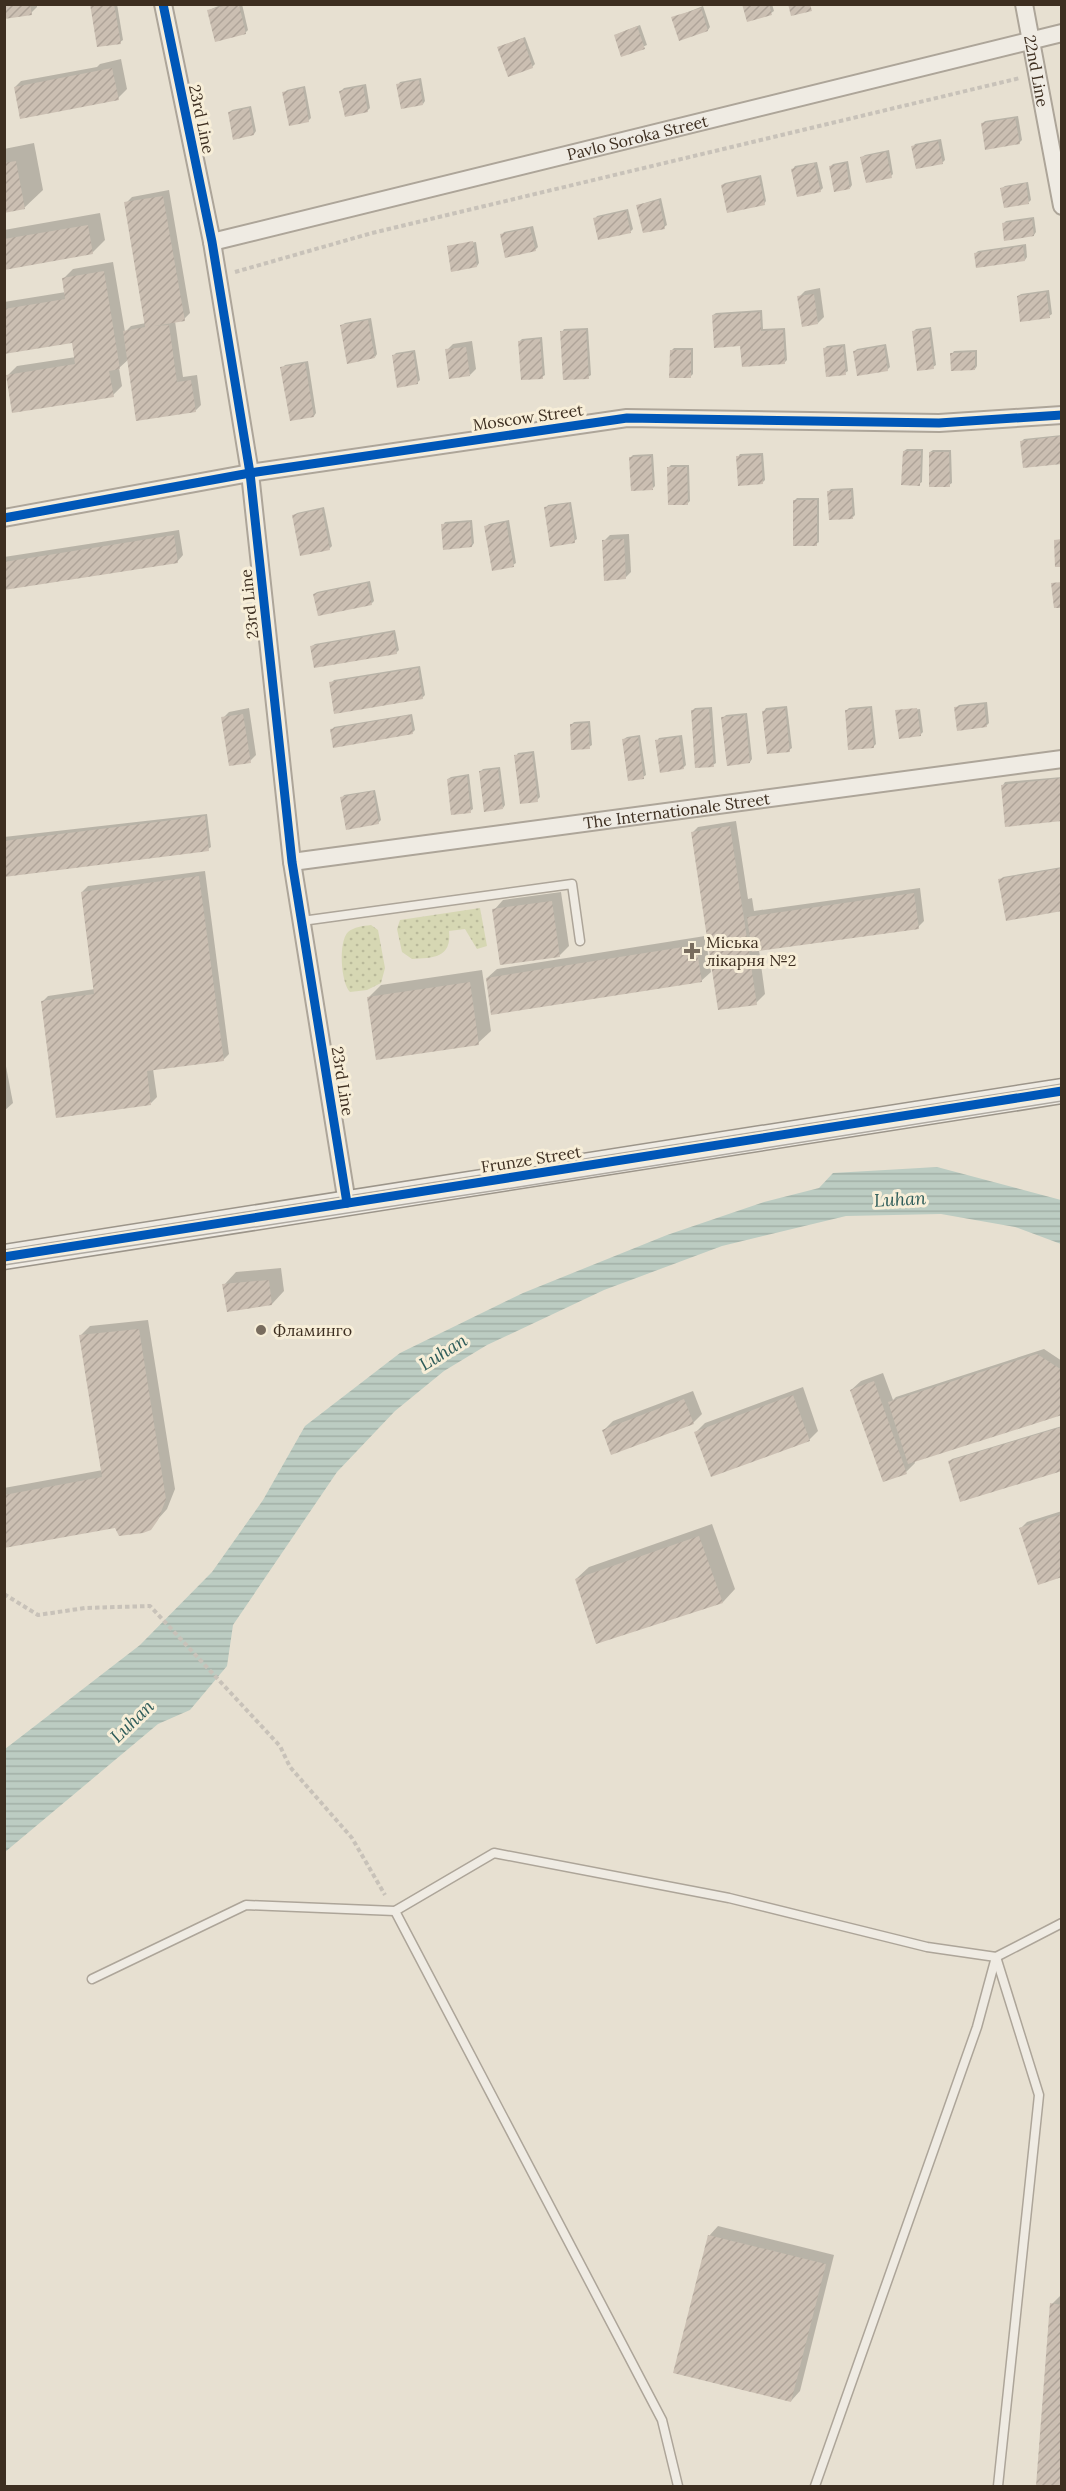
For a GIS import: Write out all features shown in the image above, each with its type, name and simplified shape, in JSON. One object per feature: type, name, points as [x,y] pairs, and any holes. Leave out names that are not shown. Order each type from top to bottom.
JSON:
[{"type":"street","name":"23rd Line","points":[[163,4],[212,242],[250,473],[292,862],[347,1203]]},
{"type":"street","name":"22nd Line","points":[[1024,4],[1062,206]]},
{"type":"street","name":"Pavlo Soroka Street","points":[[212,242],[1062,33]]},
{"type":"street","name":"Moscow Street","points":[[4,518],[250,473],[627,418],[939,423],[1062,415]]},
{"type":"street","name":"The Internationale Street","points":[[292,862],[1062,759]]},
{"type":"street","name":"Frunze Street","points":[[4,1257],[1062,1091]]},
{"type":"lane","points":[[302,921],[572,884],[580,941]]},
{"type":"lane","points":[[92,1979],[246,1905],[394,1911],[494,1853],[729,1898],[927,1947],[996,1957],[1062,1923]]},
{"type":"lane","points":[[394,1911],[662,2420],[678,2487]]},
{"type":"lane","points":[[815,2487],[977,2027],[996,1957]]},
{"type":"lane","points":[[996,1957],[1039,2095],[998,2487]]},
{"type":"path","points":[[217,277],[372,233],[1037,74]]},
{"type":"path","points":[[4,1594],[38,1615],[85,1608],[150,1606],[280,1746],[290,1767],[352,1838],[394,1911]]},
{"type":"green space","points":[[480,908],[487,946],[477,949],[465,929],[449,931],[447,947],[434,957],[412,959],[402,952],[397,929],[400,920]]},
{"type":"green space","points":[[371,925],[378,930],[385,968],[381,983],[367,990],[350,992],[344,980],[342,962],[345,937],[353,929]]},
{"type":"water","name":"Luhan","points":[[937,1167],[1061,1200],[1061,1244],[1015,1227],[941,1214],[846,1216],[722,1246],[604,1290],[487,1345],[444,1371],[395,1411],[337,1472],[233,1625],[227,1666],[190,1710],[158,1724],[5,1852],[5,1749],[140,1645],[212,1572],[263,1500],[305,1426],[400,1353],[523,1293],[667,1235],[764,1202],[819,1188],[833,1173]]},
{"type":"building","points":[[4,4],[30,4],[32,15],[4,19]]},
{"type":"building","points":[[90,4],[114,4],[121,44],[97,47]]},
{"type":"building","points":[[742,4],[769,4],[772,15],[747,22]]},
{"type":"building","points":[[788,4],[810,4],[812,11],[791,16]]},
{"type":"building","points":[[239,5],[246,34],[215,42],[207,10]]},
{"type":"building","points":[[701,8],[708,31],[679,41],[671,17]]},
{"type":"building","points":[[637,26],[645,49],[621,57],[614,35]]},
{"type":"building","points":[[523,38],[533,68],[508,77],[497,47]]},
{"type":"building","points":[[112,68],[119,100],[20,119],[14,87]]},
{"type":"building","points":[[419,80],[423,105],[401,109],[396,84]]},
{"type":"building","points":[[363,86],[368,112],[345,117],[339,91]]},
{"type":"building","points":[[303,88],[309,122],[289,126],[282,92]]},
{"type":"building","points":[[249,108],[254,135],[233,140],[228,112]]},
{"type":"building","points":[[1015,118],[1020,144],[985,150],[981,123]]},
{"type":"building","points":[[938,141],[943,164],[916,169],[911,146]]},
{"type":"building","points":[[886,152],[892,178],[866,183],[860,157]]},
{"type":"building","points":[[16,161],[25,209],[4,213],[4,163]]},
{"type":"building","points":[[814,163],[821,192],[797,197],[791,169]]},
{"type":"building","points":[[846,163],[850,189],[834,192],[829,166]]},
{"type":"building","points":[[759,177],[765,205],[727,213],[721,185]]},
{"type":"building","points":[[1026,183],[1029,204],[1004,208],[1000,188]]},
{"type":"building","points":[[163,196],[185,321],[154,326],[169,325],[177,382],[191,380],[196,412],[136,421],[123,331],[145,327],[124,202]]},
{"type":"building","points":[[659,200],[665,229],[643,233],[636,205]]},
{"type":"building","points":[[626,211],[631,233],[598,240],[593,218]]},
{"type":"building","points":[[1032,219],[1034,236],[1004,241],[1002,223]]},
{"type":"building","points":[[88,225],[93,254],[4,270],[4,239]]},
{"type":"building","points":[[530,228],[536,251],[505,258],[500,234]]},
{"type":"building","points":[[473,241],[477,267],[451,272],[447,246]]},
{"type":"building","points":[[1023,246],[1025,261],[976,268],[974,253]]},
{"type":"building","points":[[104,271],[120,369],[109,371],[114,397],[12,413],[6,375],[75,364],[72,343],[4,354],[4,309],[65,299],[62,278]]},
{"type":"building","points":[[1046,292],[1050,318],[1020,322],[1017,296]]},
{"type":"building","points":[[814,294],[818,324],[802,327],[797,296]]},
{"type":"building","points":[[760,312],[761,331],[783,330],[785,364],[742,367],[740,346],[714,348],[712,315]]},
{"type":"building","points":[[368,320],[375,358],[347,364],[340,325]]},
{"type":"building","points":[[929,329],[934,369],[917,371],[912,331]]},
{"type":"building","points":[[586,330],[589,379],[563,380],[560,331]]},
{"type":"building","points":[[540,339],[543,379],[521,380],[518,341]]},
{"type":"building","points":[[843,346],[846,375],[826,377],[823,348]]},
{"type":"building","points":[[884,346],[888,371],[857,376],[853,351]]},
{"type":"building","points":[[466,347],[470,376],[449,379],[445,349]]},
{"type":"building","points":[[670,350],[691,350],[691,378],[669,378]]},
{"type":"building","points":[[413,352],[418,384],[397,388],[392,355]]},
{"type":"building","points":[[975,352],[975,370],[951,371],[950,353]]},
{"type":"building","points":[[305,363],[314,417],[290,421],[280,367]]},
{"type":"building","points":[[1062,436],[1062,464],[1023,468],[1020,441]]},
{"type":"building","points":[[903,451],[921,451],[920,486],[901,485]]},
{"type":"building","points":[[929,452],[949,452],[950,487],[929,487]]},
{"type":"building","points":[[761,455],[763,484],[738,486],[736,456]]},
{"type":"building","points":[[651,456],[653,490],[631,491],[629,457]]},
{"type":"building","points":[[667,467],[687,467],[688,505],[668,505]]},
{"type":"building","points":[[851,490],[853,519],[829,520],[827,491]]},
{"type":"building","points":[[793,500],[817,500],[817,546],[793,546]]},
{"type":"building","points":[[569,503],[575,543],[550,547],[544,507]]},
{"type":"building","points":[[322,509],[330,550],[300,556],[292,515]]},
{"type":"building","points":[[470,522],[472,547],[443,550],[441,524]]},
{"type":"building","points":[[506,522],[514,567],[492,571],[484,526]]},
{"type":"building","points":[[174,535],[178,563],[4,590],[4,562]]},
{"type":"building","points":[[624,539],[626,579],[604,581],[602,540]]},
{"type":"building","points":[[1062,539],[1062,567],[1055,567],[1054,540]]},
{"type":"building","points":[[1062,582],[1062,608],[1054,608],[1051,583]]},
{"type":"building","points":[[367,583],[372,605],[318,616],[313,594]]},
{"type":"building","points":[[393,632],[397,654],[314,668],[310,646]]},
{"type":"building","points":[[418,668],[423,699],[334,714],[329,682]]},
{"type":"building","points":[[984,704],[987,727],[957,731],[954,707]]},
{"type":"building","points":[[785,708],[790,752],[767,754],[762,711]]},
{"type":"building","points":[[870,708],[874,748],[848,750],[845,710]]},
{"type":"building","points":[[917,708],[921,736],[899,739],[895,710]]},
{"type":"building","points":[[709,709],[714,767],[695,768],[691,710]]},
{"type":"building","points":[[243,714],[251,763],[229,766],[221,717]]},
{"type":"building","points":[[410,715],[413,734],[333,748],[330,729]]},
{"type":"building","points":[[745,715],[750,763],[727,766],[721,717]]},
{"type":"building","points":[[588,723],[590,749],[571,750],[570,724]]},
{"type":"building","points":[[638,737],[644,779],[628,781],[622,739]]},
{"type":"building","points":[[679,737],[684,769],[660,773],[655,740]]},
{"type":"building","points":[[532,753],[538,802],[520,804],[514,755]]},
{"type":"building","points":[[498,769],[503,809],[484,812],[479,771]]},
{"type":"building","points":[[467,776],[471,813],[451,815],[447,779]]},
{"type":"building","points":[[1062,778],[1062,821],[1005,827],[1001,785]]},
{"type":"building","points":[[373,791],[379,824],[346,830],[340,797]]},
{"type":"building","points":[[205,816],[209,851],[4,877],[4,841]]},
{"type":"building","points":[[730,826],[757,1005],[718,1010],[691,832]]},
{"type":"building","points":[[1062,868],[1062,911],[1006,921],[998,879]]},
{"type":"building","points":[[199,876],[224,1061],[147,1071],[151,1105],[56,1118],[41,1001],[94,994],[81,892]]},
{"type":"building","points":[[914,893],[919,929],[752,952],[747,917]]},
{"type":"building","points":[[552,901],[560,957],[500,965],[492,909]]},
{"type":"building","points":[[696,945],[702,982],[491,1015],[486,978]]},
{"type":"building","points":[[470,982],[479,1045],[376,1060],[367,997]]},
{"type":"building","points":[[269,1280],[272,1305],[227,1312],[222,1284]]},
{"type":"building","points":[[139,1329],[166,1499],[158,1520],[151,1530],[143,1533],[119,1536],[115,1528],[4,1548],[4,1495],[102,1477],[79,1335]]},
{"type":"building","points":[[1037,1354],[1062,1370],[1062,1415],[908,1464],[888,1402]]},
{"type":"building","points":[[874,1381],[907,1474],[883,1482],[850,1390]]},
{"type":"building","points":[[793,1395],[810,1441],[711,1477],[694,1432]]},
{"type":"building","points":[[684,1399],[694,1424],[611,1455],[602,1430]]},
{"type":"building","points":[[1062,1427],[1062,1471],[960,1502],[948,1461]]},
{"type":"building","points":[[1062,1514],[1062,1577],[1038,1585],[1019,1528]]},
{"type":"building","points":[[699,1536],[723,1603],[596,1644],[575,1579]]},
{"type":"building","points":[[708,2235],[826,2264],[791,2402],[673,2373]]},
{"type":"building","points":[[1050,2303],[1062,2305],[1062,2486],[1036,2486]]},
{"type":"tram line","points":[[4,1250],[1062,1084]]},
{"type":"tram line","points":[[4,1265],[519,1187],[1062,1101]]},
{"type":"cycle path","points":[[163,4],[212,242],[250,473],[292,862],[347,1203]]},
{"type":"cycle path","points":[[4,518],[250,473],[627,418],[939,423],[1062,415]]},
{"type":"cycle path","points":[[4,1257],[1062,1091]]},
{"type":"place","name":"Міська лікарня №2","points":[[692,951]]},
{"type":"place","name":"Фламинго","points":[[261,1330]]}]
